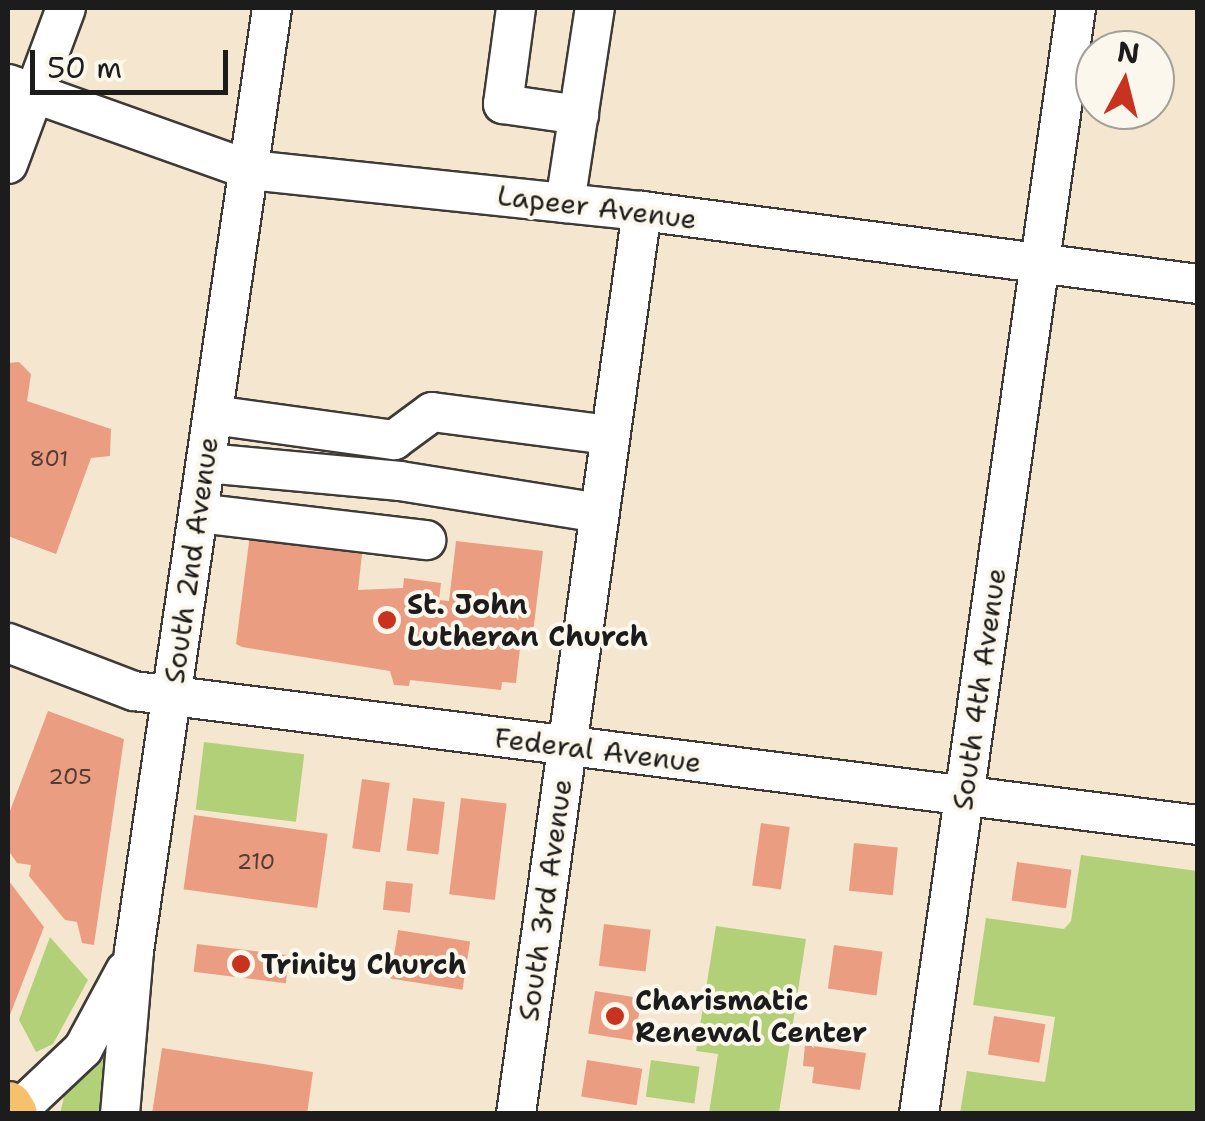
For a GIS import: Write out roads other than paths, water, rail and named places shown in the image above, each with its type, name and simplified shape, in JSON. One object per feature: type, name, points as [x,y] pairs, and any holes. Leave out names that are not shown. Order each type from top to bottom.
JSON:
[{"type":"main road","points":[[8,1106],[13,1114]]},
{"type":"street","points":[[8,164],[20,89],[66,8]]},
{"type":"street","name":"South 2nd Avenue","points":[[120,1114],[134,950],[272,8]]},
{"type":"street","points":[[516,8],[503,104],[580,115]]},
{"type":"street","points":[[566,203],[595,8]]},
{"type":"street","name":"South 4th Avenue","points":[[920,1114],[1076,8]]},
{"type":"street","name":"Lapeer Avenue","points":[[20,89],[250,170],[642,212],[1198,284]]},
{"type":"street","name":"South 3rd Avenue","points":[[516,1114],[642,212]]},
{"type":"street","points":[[213,416],[398,436],[432,412],[610,435]]},
{"type":"street","points":[[388,482],[398,436]]},
{"type":"street","points":[[206,463],[434,486],[599,513]]},
{"type":"street","points":[[198,514],[425,550],[434,486]]},
{"type":"street","name":"Federal Avenue","points":[[8,643],[134,691],[1198,825]]},
{"type":"street","name":"South 2nd Avenue","points":[[13,1114],[83,1049],[112,1003],[134,950]]},
{"type":"place","name":"St. John Lutheran Church","points":[[387,620]]},
{"type":"place","name":"Trinity Church","points":[[241,964]]},
{"type":"place","name":"Charismatic Renewal Center","points":[[615,1016]]}]
